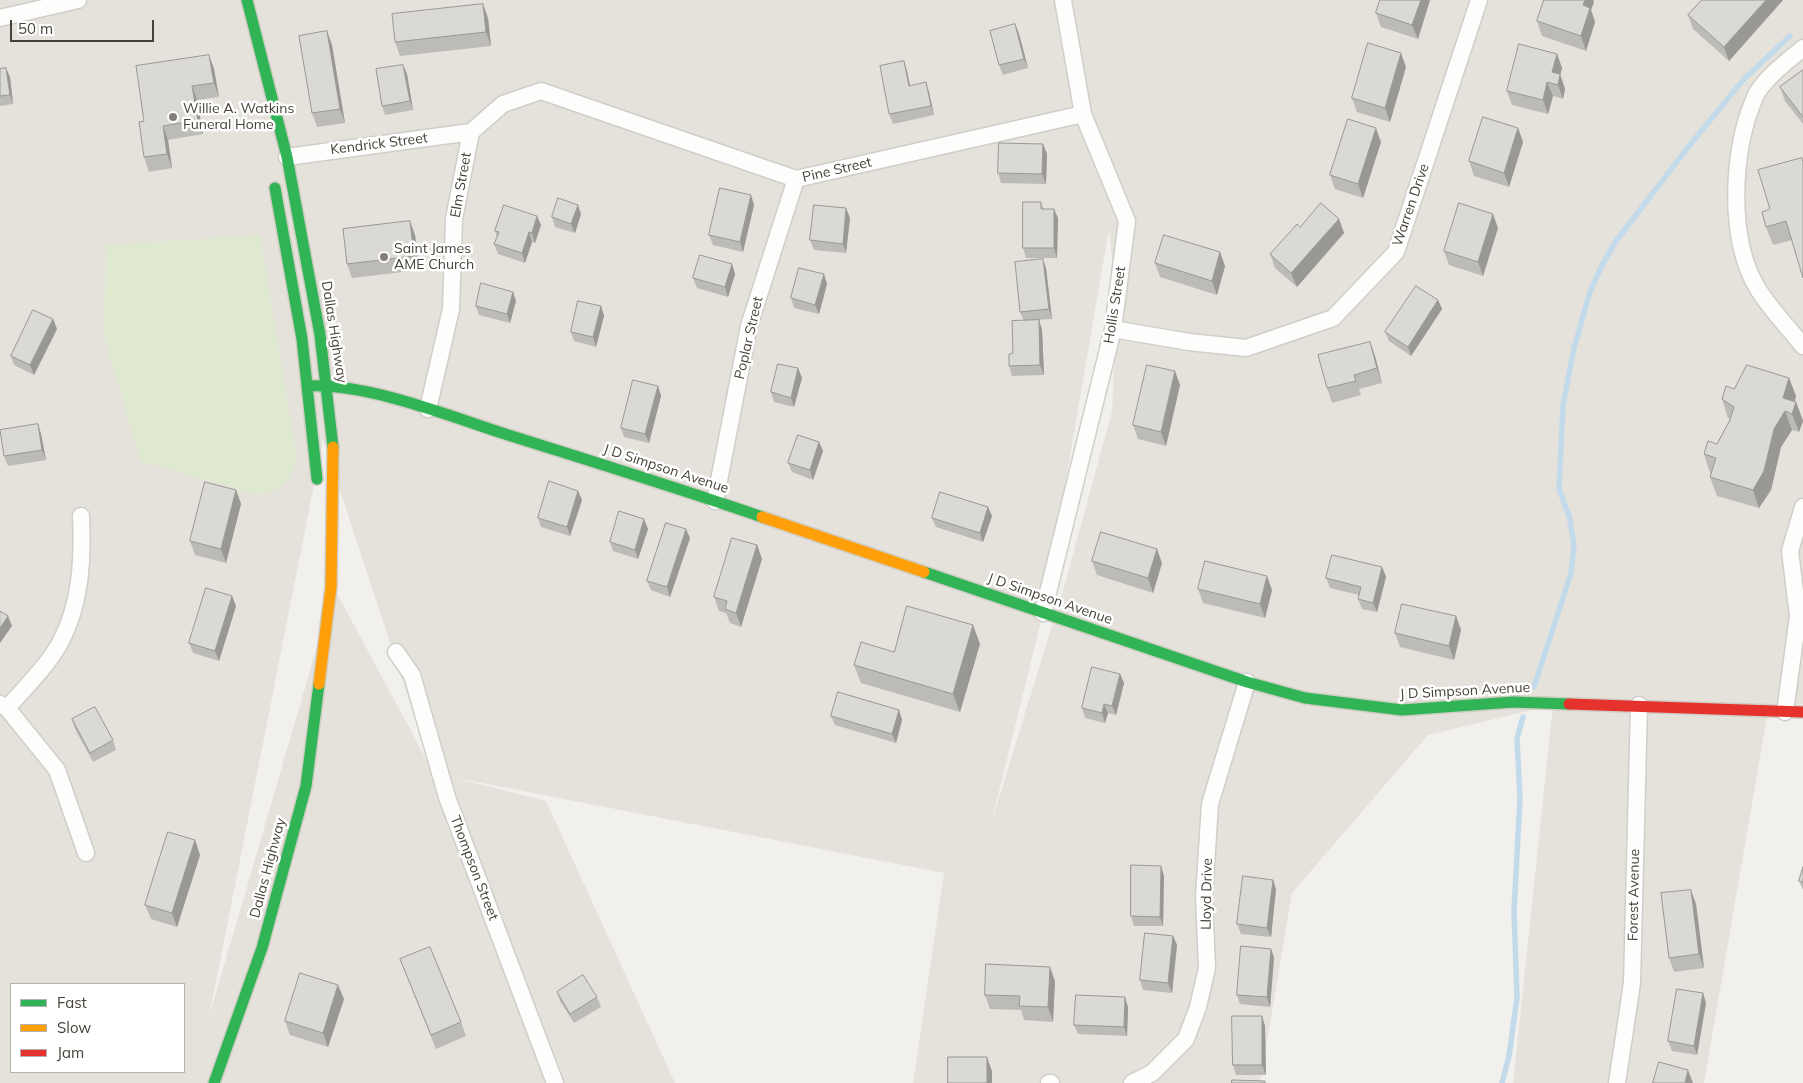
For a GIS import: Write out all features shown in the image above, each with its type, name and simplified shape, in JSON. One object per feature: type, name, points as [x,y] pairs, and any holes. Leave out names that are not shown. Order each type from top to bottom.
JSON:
[{"type":"main road","name":"Dallas Highway","points":[[214,1083],[262,948],[306,786],[321,654],[331,587],[333,546],[334,474],[328,385],[308,265],[286,156],[267,72],[247,0]]},
{"type":"main road","name":"Dallas Highway","points":[[251,20],[256,83]]},
{"type":"main road","points":[[272,172],[308,386],[318,493]]},
{"type":"main road","name":"J D Simpson Avenue","points":[[308,386],[328,385],[356,390],[428,409],[715,500],[1247,682],[1305,698],[1402,710],[1513,702],[1803,712]]},
{"type":"main road","name":"Dallas Highway","points":[[318,587],[321,654]]},
{"type":"street","points":[[0,18],[78,0]]},
{"type":"street","name":"Hollis Street","points":[[1042,613],[1113,329],[1127,222],[1083,114],[1063,0]]},
{"type":"street","name":"Warren Drive","points":[[1113,329],[1189,342],[1246,348],[1333,318],[1396,252],[1479,0]]},
{"type":"street","points":[[1803,48],[1780,67],[1755,95],[1737,172],[1736,203],[1746,262],[1758,290],[1803,346]]},
{"type":"street","name":"Pine Street","points":[[541,91],[796,179],[1083,114]]},
{"type":"street","name":"Elm Street","points":[[428,409],[451,309],[454,219],[471,132],[503,104],[541,91]]},
{"type":"street","name":"Kendrick Street","points":[[286,156],[471,132]]},
{"type":"street","name":"Poplar Street","points":[[715,500],[749,326],[796,179]]},
{"type":"street","points":[[1785,712],[1798,616],[1790,551],[1803,508]]},
{"type":"street","points":[[81,516],[83,557],[76,598],[60,643],[4,706],[58,770],[86,853]]},
{"type":"street","name":"Thompson Street","points":[[396,652],[412,675],[447,797],[555,1083]]},
{"type":"street","name":"Lloyd Drive","points":[[1132,1083],[1152,1074],[1186,1039],[1198,1008],[1207,968],[1204,897],[1210,804],[1247,682]]},
{"type":"street","name":"Forest Avenue","points":[[1617,1083],[1632,983],[1639,706]]},
{"type":"shaded area","points":[[0,0],[1803,0],[1803,704],[1769,705],[1704,1083],[1513,1083],[1553,705],[1428,735],[1292,893],[1260,1083],[913,1083],[944,873],[451,777],[546,801],[675,1083],[0,1083]],"holes":[[[1109,229],[1117,307],[1112,411],[1066,580],[991,824],[1043,613]],[[323,439],[432,770],[334,588],[209,1017]]]},
{"type":"green space","points":[[260,235],[297,458],[284,484],[274,491],[258,495],[141,461],[104,336],[106,245]]},
{"type":"building","points":[[1380,0],[1421,0],[1412,25],[1376,13]]},
{"type":"building","points":[[1544,0],[1585,0],[1583,5],[1590,8],[1581,36],[1537,21]]},
{"type":"building","points":[[1702,0],[1766,0],[1724,47],[1688,15]]},
{"type":"building","points":[[483,4],[486,32],[395,42],[392,14]]},
{"type":"building","points":[[1015,24],[1024,59],[999,65],[990,31]]},
{"type":"building","points":[[327,31],[340,109],[312,113],[299,36]]},
{"type":"building","points":[[1368,43],[1401,53],[1385,108],[1352,98]]},
{"type":"building","points":[[1519,44],[1557,54],[1552,72],[1560,74],[1558,85],[1547,82],[1543,100],[1507,91]]},
{"type":"building","name":"Willie A. Watkins Funeral Home","points":[[209,55],[214,83],[192,86],[198,120],[163,126],[167,154],[144,157],[139,122],[144,121],[136,66]]},
{"type":"building","points":[[904,61],[909,86],[926,82],[931,106],[889,114],[880,66]]},
{"type":"building","points":[[403,65],[410,101],[382,106],[376,69]]},
{"type":"building","points":[[6,68],[10,95],[0,96],[0,69]]},
{"type":"building","points":[[1803,70],[1803,117],[1780,87]]},
{"type":"building","points":[[1483,117],[1518,128],[1504,173],[1469,161]]},
{"type":"building","points":[[1348,119],[1376,128],[1358,184],[1330,175]]},
{"type":"building","points":[[999,143],[1043,144],[1042,174],[998,173]]},
{"type":"building","points":[[1802,158],[1803,278],[1786,221],[1766,227],[1762,212],[1770,209],[1758,170]]},
{"type":"building","points":[[720,188],[751,195],[740,242],[709,235]]},
{"type":"building","points":[[558,198],[578,205],[571,224],[552,217]]},
{"type":"building","points":[[1023,202],[1041,202],[1041,209],[1054,209],[1054,248],[1023,248]]},
{"type":"building","points":[[1321,203],[1339,219],[1291,273],[1270,254],[1297,224],[1300,227]]},
{"type":"building","points":[[1459,203],[1493,214],[1478,262],[1444,251]]},
{"type":"building","points":[[504,205],[537,216],[532,233],[529,232],[522,253],[494,244],[499,232],[495,231]]},
{"type":"building","points":[[814,205],[846,208],[843,244],[810,240]]},
{"type":"building","points":[[410,221],[414,256],[347,264],[343,229]]},
{"type":"building","points":[[1164,235],[1220,252],[1212,281],[1155,263]]},
{"type":"building","points":[[700,255],[732,264],[725,287],[693,278]]},
{"type":"building","points":[[1043,259],[1049,309],[1020,312],[1015,262]]},
{"type":"building","points":[[799,268],[824,274],[815,305],[791,298]]},
{"type":"building","points":[[481,283],[513,292],[507,314],[476,306]]},
{"type":"building","points":[[1416,286],[1438,300],[1408,347],[1385,332]]},
{"type":"building","points":[[578,301],[601,306],[593,337],[571,332]]},
{"type":"building","points":[[33,310],[53,319],[30,365],[11,356]]},
{"type":"building","points":[[1039,320],[1040,365],[1009,366],[1009,354],[1013,353],[1012,321]]},
{"type":"building","points":[[1370,342],[1377,368],[1354,375],[1356,381],[1327,388],[1318,355]]},
{"type":"building","points":[[778,364],[798,368],[791,398],[771,392]]},
{"type":"building","points":[[1147,365],[1175,371],[1161,432],[1133,425]]},
{"type":"building","points":[[1747,365],[1789,378],[1783,398],[1796,402],[1792,414],[1785,411],[1774,429],[1764,471],[1753,490],[1710,477],[1716,458],[1704,454],[1708,441],[1717,444],[1730,420],[1734,407],[1722,399],[1726,386],[1734,389]]},
{"type":"building","points":[[633,380],[658,386],[645,434],[621,428]]},
{"type":"building","points":[[38,424],[42,450],[4,456],[0,430]]},
{"type":"building","points":[[798,435],[819,442],[810,470],[788,463]]},
{"type":"building","points":[[549,481],[578,491],[567,527],[538,518]]},
{"type":"building","points":[[205,482],[236,490],[221,549],[190,541]]},
{"type":"building","points":[[940,492],[988,507],[980,533],[932,518]]},
{"type":"building","points":[[619,511],[644,519],[635,550],[610,542]]},
{"type":"building","points":[[666,523],[686,529],[667,587],[647,581]]},
{"type":"building","points":[[1101,532],[1157,549],[1148,578],[1092,561]]},
{"type":"building","points":[[732,538],[757,545],[736,613],[725,609],[727,601],[714,597]]},
{"type":"building","points":[[1332,555],[1382,567],[1373,603],[1358,599],[1361,587],[1326,578]]},
{"type":"building","points":[[1205,561],[1267,576],[1260,604],[1198,589]]},
{"type":"building","points":[[206,588],[232,596],[215,651],[189,643]]},
{"type":"building","points":[[1402,604],[1456,616],[1449,646],[1395,633]]},
{"type":"building","points":[[907,606],[973,625],[953,694],[854,665],[861,642],[894,652]]},
{"type":"building","points":[[0,611],[8,616],[0,628]]},
{"type":"building","points":[[1092,667],[1120,674],[1112,706],[1104,704],[1102,713],[1082,708]]},
{"type":"building","points":[[838,692],[899,710],[892,734],[831,716]]},
{"type":"building","points":[[95,707],[113,740],[90,753],[72,719]]},
{"type":"building","points":[[168,832],[195,840],[172,913],[145,905]]},
{"type":"building","points":[[1131,865],[1161,866],[1160,917],[1131,916]]},
{"type":"building","points":[[1803,867],[1803,882],[1799,881]]},
{"type":"building","points":[[1243,876],[1273,880],[1267,928],[1237,924]]},
{"type":"building","points":[[1691,890],[1699,954],[1669,958],[1661,893]]},
{"type":"building","points":[[1145,933],[1173,936],[1168,983],[1140,980]]},
{"type":"building","points":[[1241,946],[1271,949],[1267,997],[1237,995]]},
{"type":"building","points":[[430,947],[461,1022],[431,1035],[400,959]]},
{"type":"building","points":[[986,964],[1050,967],[1048,1007],[1019,1006],[1020,996],[985,995]]},
{"type":"building","points":[[300,973],[338,985],[323,1033],[285,1021]]},
{"type":"building","points":[[583,975],[597,997],[570,1014],[557,992]]},
{"type":"building","points":[[1677,989],[1703,993],[1694,1046],[1668,1041]]},
{"type":"building","points":[[1076,995],[1125,997],[1124,1027],[1074,1025]]},
{"type":"building","points":[[1232,1016],[1262,1016],[1262,1065],[1233,1065]]},
{"type":"building","points":[[948,1057],[987,1057],[987,1083],[948,1083]]},
{"type":"building","points":[[1659,1062],[1688,1070],[1685,1083],[1653,1083]]},
{"type":"building","points":[[1232,1080],[1265,1081],[1265,1083],[1232,1083]]},
{"type":"waterway","points":[[1534,687],[1571,573],[1574,545],[1569,516],[1559,489],[1563,405],[1574,348],[1590,292],[1602,265],[1616,241],[1689,146],[1744,79],[1790,36]]},
{"type":"waterway","points":[[1502,1083],[1509,1056],[1517,998],[1514,911],[1520,798],[1517,738],[1523,717]]},
{"type":"traffic: fast","points":[[247,0],[287,157],[320,335],[333,447]]},
{"type":"traffic: fast","points":[[275,188],[302,339],[317,479]]},
{"type":"traffic: fast","points":[[308,386],[354,389],[404,401],[762,517]]},
{"type":"traffic: fast","points":[[924,572],[1247,682],[1305,698],[1402,710],[1513,702],[1569,704]]},
{"type":"traffic: fast","points":[[214,1083],[262,948],[306,786],[319,684]]},
{"type":"traffic: slow","points":[[319,684],[331,587],[333,447]]},
{"type":"traffic: slow","points":[[762,517],[924,572]]},
{"type":"traffic: jam","points":[[1569,704],[1803,712]]},
{"type":"place","name":"Willie A. Watkins Funeral Home","points":[[173,117]]},
{"type":"place","name":"Saint James AME Church","points":[[384,257]]}]
